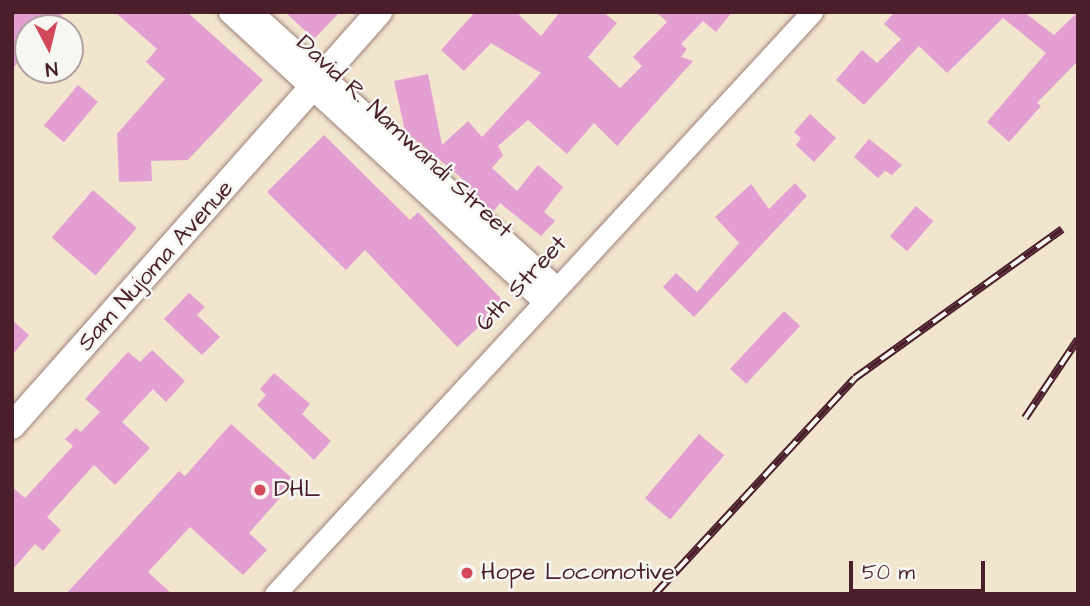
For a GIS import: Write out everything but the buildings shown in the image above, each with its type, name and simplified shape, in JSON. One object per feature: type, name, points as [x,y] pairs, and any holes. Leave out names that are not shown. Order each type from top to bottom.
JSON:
[{"type":"main road","name":"Sam Nujoma Avenue","points":[[12,426],[318,89],[379,12]]},
{"type":"main road","name":"Sam Nujoma Avenue","points":[[318,89],[398,12]]},
{"type":"street","name":"David R. Namwandi Street","points":[[229,12],[549,293]]},
{"type":"street","name":"David R. Namwandi Street","points":[[252,12],[318,89]]},
{"type":"street","name":"6th Street","points":[[275,594],[549,293],[812,12]]},
{"type":"railway","points":[[655,594],[855,378],[1062,229]]},
{"type":"railway","points":[[1025,418],[1078,339]]},
{"type":"place","name":"DHL","points":[[260,490]]},
{"type":"place","name":"Hope Locomotive","points":[[467,573]]}]
